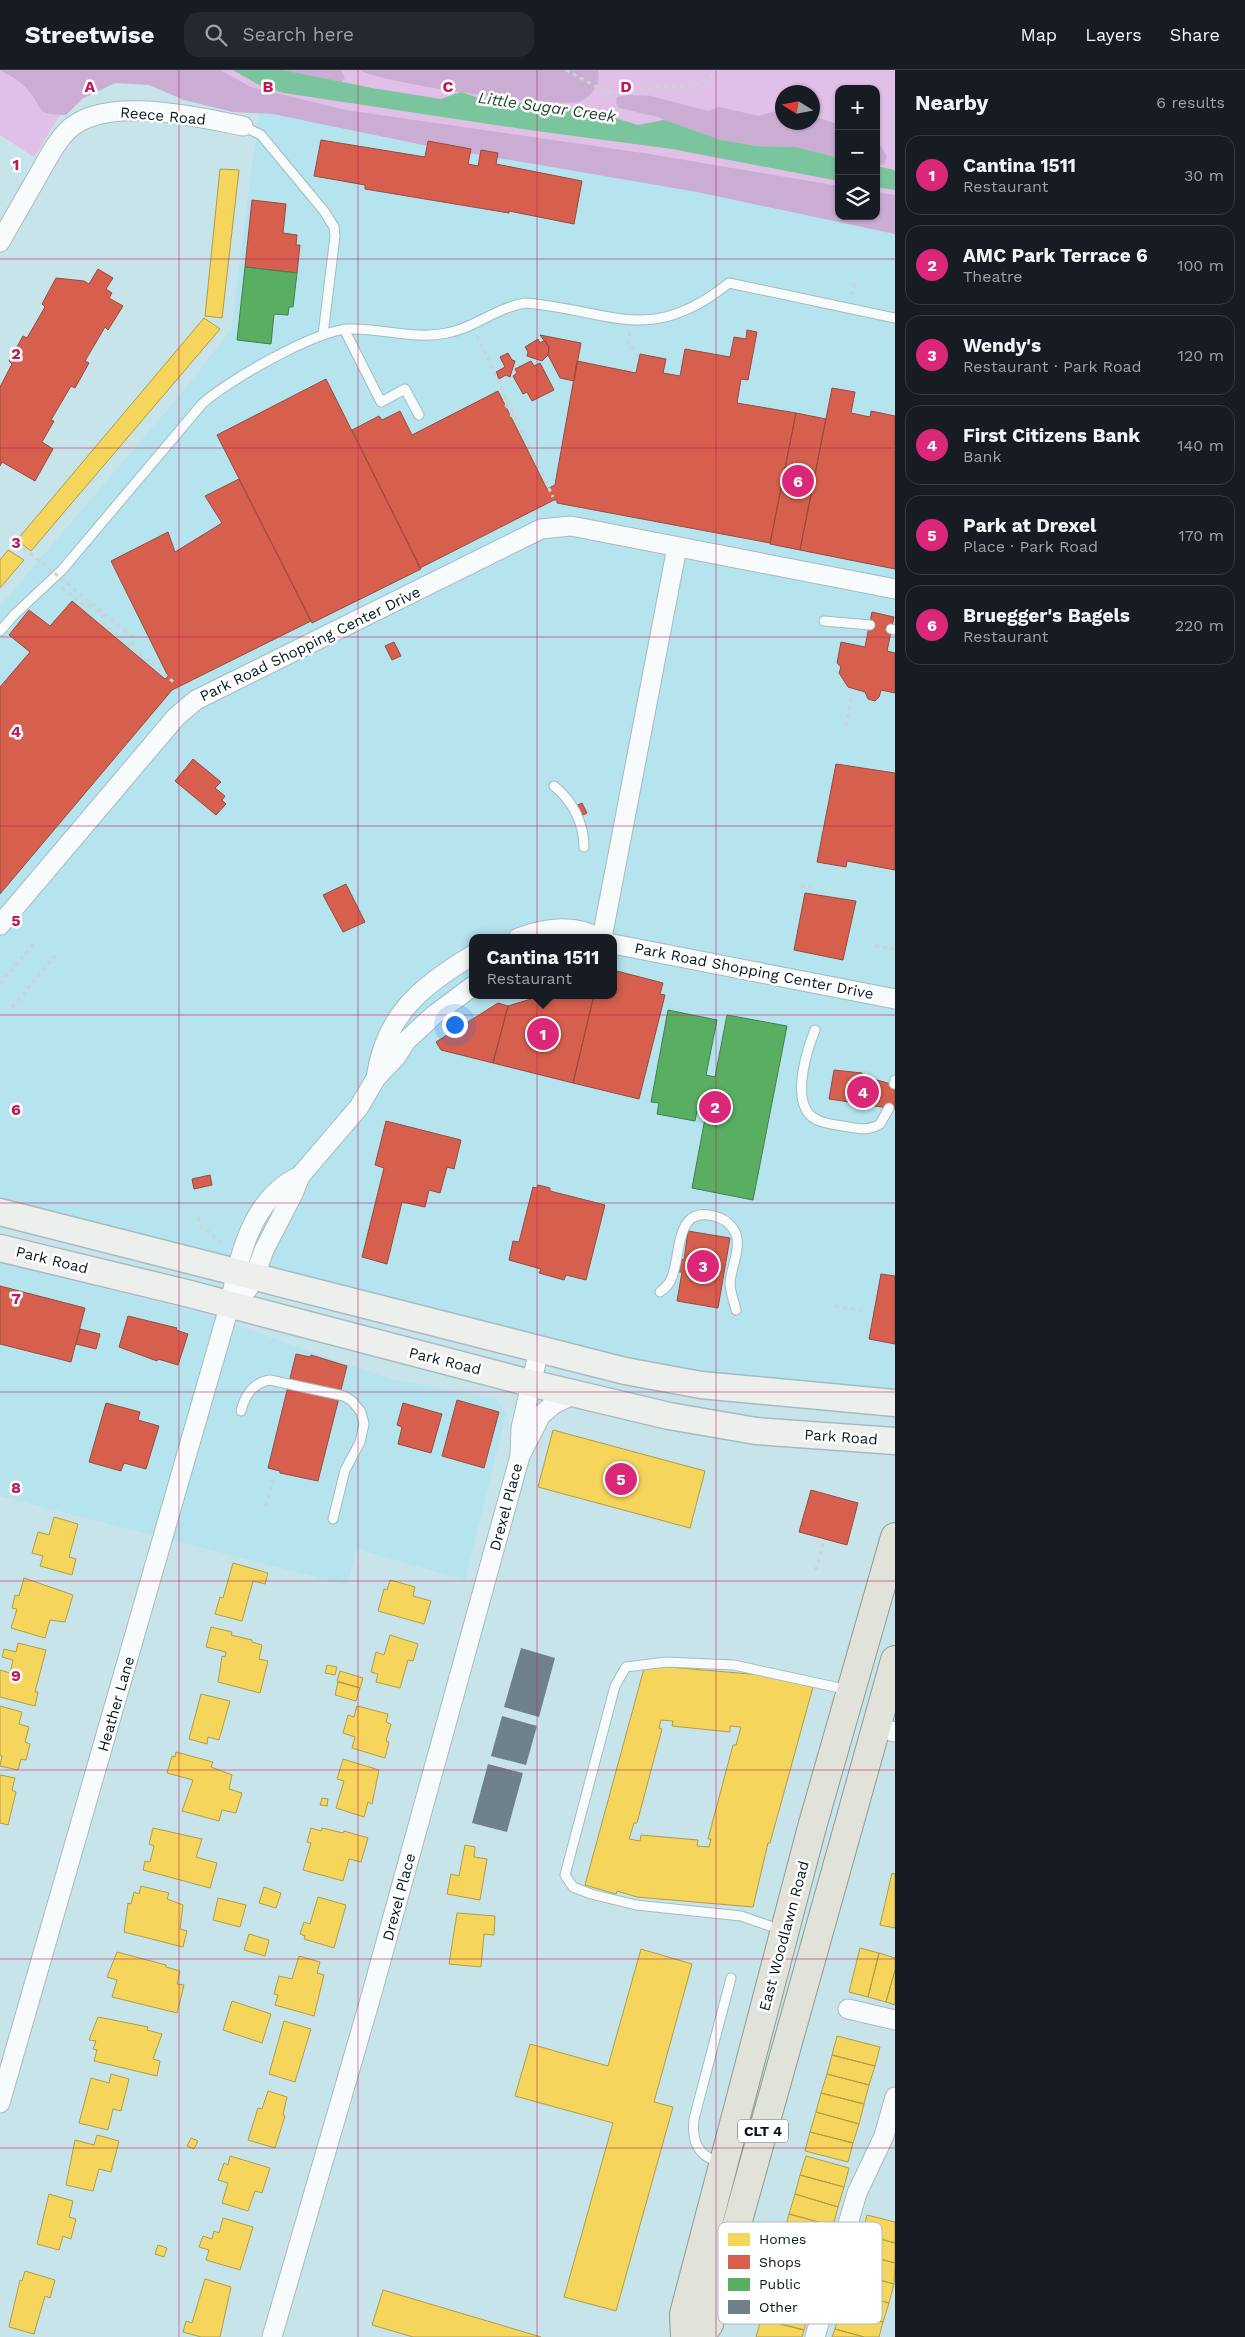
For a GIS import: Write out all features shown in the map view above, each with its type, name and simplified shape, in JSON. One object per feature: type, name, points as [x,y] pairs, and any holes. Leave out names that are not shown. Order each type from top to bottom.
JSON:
[{"type":"main road","points":[[0,1212],[625,1371],[701,1385],[895,1403]]},
{"type":"main road","name":"Park Road","points":[[0,1248],[230,1304],[574,1394],[728,1428],[895,1441]]},
{"type":"main road","name":"East Woodlawn Road","points":[[685,2337],[684,2314],[812,1827],[895,1537]]},
{"type":"main road","name":"CLT 4","points":[[739,2222],[886,1729],[895,1660]]},
{"type":"main road","name":"CLT 4","points":[[700,2337],[709,2324],[718,2294]]},
{"type":"street","name":"Reece Road","points":[[0,242],[57,143],[80,120],[93,114],[122,110],[217,121],[243,126]]},
{"type":"street","name":"Park Road Shopping Center Drive","points":[[0,925],[176,716],[210,692],[541,530],[571,526],[895,589]]},
{"type":"street","points":[[603,934],[677,547]]},
{"type":"street","points":[[536,934],[553,930],[588,934]]},
{"type":"street","name":"Park Road Shopping Center Drive","points":[[617,945],[895,999]]},
{"type":"street","points":[[376,1078],[382,1050],[391,1028],[403,1009],[428,985],[469,958]]},
{"type":"street","points":[[230,1304],[246,1275],[264,1250],[293,1194],[300,1176],[364,1099],[376,1078],[390,1065],[413,1034],[434,1015],[469,989]]},
{"type":"street","name":"Heather Lane","points":[[0,2103],[230,1304]]},
{"type":"street","name":"Drexel Place","points":[[520,1456],[521,1428],[539,1350]]},
{"type":"street","name":"Drexel Place","points":[[272,2337],[370,2000],[520,1456],[541,1415],[554,1404],[574,1394]]},
{"type":"street","points":[[848,2008],[895,2020]]},
{"type":"street","points":[[849,2222],[857,2193],[884,2136],[895,2097]]},
{"type":"street","points":[[815,2337],[819,2324]]},
{"type":"lane","points":[[243,126],[260,136],[324,211],[334,227],[335,236],[323,335]]},
{"type":"lane","points":[[0,631],[53,580],[202,404],[216,391],[323,335],[344,329],[442,334],[464,328],[509,305],[524,303],[631,321],[648,321],[676,314],[713,296],[729,283],[895,318]]},
{"type":"lane","points":[[344,329],[381,402],[406,389],[419,415]]},
{"type":"lane","points":[[824,621],[870,625]]},
{"type":"lane","points":[[554,786],[566,796],[571,804],[584,831],[584,847]]},
{"type":"lane","points":[[815,1030],[801,1087],[802,1102],[810,1115],[822,1122],[865,1129],[880,1124],[889,1108]]},
{"type":"lane","points":[[660,1292],[672,1277],[681,1233],[686,1222],[697,1216],[713,1216],[727,1222],[736,1235],[737,1242],[730,1283],[736,1310]]},
{"type":"lane","points":[[241,1411],[245,1398],[254,1387],[270,1380],[344,1396],[357,1406],[363,1418],[362,1431],[358,1447],[345,1470],[333,1519]]},
{"type":"lane","points":[[770,1926],[741,1916],[636,1905],[591,1894],[573,1887],[565,1875],[615,1686],[626,1667],[666,1662],[734,1665],[851,1691]]},
{"type":"lane","points":[[716,2160],[699,2150],[694,2142],[694,2119],[731,1978]]},
{"type":"path","points":[[566,70],[604,91],[622,93],[660,87],[685,87],[705,81],[717,70]]},
{"type":"path","points":[[895,114],[895,140]]},
{"type":"path","points":[[631,321],[628,342],[637,354],[636,358]]},
{"type":"path","points":[[476,336],[553,497]]},
{"type":"path","points":[[510,416],[514,412]]},
{"type":"path","points":[[11,538],[133,637],[133,648]]},
{"type":"path","points":[[53,580],[84,606],[90,606],[102,616],[101,621],[176,684]]},
{"type":"path","points":[[846,726],[851,699]]},
{"type":"path","points":[[801,886],[811,888]]},
{"type":"path","points":[[0,984],[36,941]]},
{"type":"path","points":[[875,946],[895,949]]},
{"type":"path","points":[[12,1007],[55,956]]},
{"type":"path","points":[[198,1218],[200,1225],[223,1244]]},
{"type":"path","points":[[835,1306],[865,1311]]},
{"type":"path","points":[[266,1506],[273,1479]]},
{"type":"path","points":[[816,1570],[824,1541]]},
{"type":"shaded area","points":[[0,70],[88,70],[34,157],[0,135]]},
{"type":"shaded area","points":[[0,70],[220,70],[251,87],[346,110],[643,153],[835,185],[835,220],[880,220],[880,193],[895,195],[895,234],[697,192],[423,145],[273,114],[233,112],[184,100],[149,85],[115,83],[82,99],[66,115],[49,114],[41,110],[28,90],[15,78]]},
{"type":"shaded area","points":[[149,70],[895,70],[895,214],[880,211],[880,85],[835,85],[835,199],[263,97]]},
{"type":"shaded area","points":[[283,70],[341,70],[345,78],[341,82]]},
{"type":"shaded area","points":[[360,70],[598,70],[599,75],[597,84],[589,96],[581,101],[567,102],[507,98],[433,88],[374,75]]},
{"type":"shaded area","points":[[627,95],[651,96],[708,111],[719,107],[759,116],[775,112],[775,130],[820,130],[820,118],[835,124],[835,157],[796,147],[757,146],[721,140],[686,130],[658,117],[619,108],[616,104],[617,97]]},
{"type":"shaded area","points":[[260,105],[835,215],[835,220],[880,220],[880,217],[895,220],[895,1396],[711,1380],[0,1207],[0,606],[179,396],[231,330]]},
{"type":"shaded area","points":[[880,145],[887,156],[885,164],[880,165]]},
{"type":"shaded area","points":[[0,1262],[207,1315],[390,1379],[496,1399],[506,1415],[465,1580],[357,1549],[347,1585],[0,1496]]},
{"type":"water","name":"Little Sugar Creek","points":[[233,70],[283,70],[372,88],[441,99],[461,92],[496,104],[531,103],[595,112],[638,125],[664,120],[721,140],[757,146],[796,147],[835,157],[835,180],[672,149],[529,130],[284,93],[261,86]]},
{"type":"water","points":[[880,167],[895,170],[895,190],[880,188]]},
{"type":"building: Homes","points":[[220,169],[239,170],[222,318],[205,316]]},
{"type":"building: Homes","points":[[204,318],[220,329],[31,551],[17,540]]},
{"type":"building: Homes","points":[[8,550],[24,560],[0,588],[0,560]]},
{"type":"building: Homes","points":[[553,1430],[705,1471],[690,1528],[538,1487]]},
{"type":"building: Homes","points":[[54,1517],[78,1524],[69,1557],[76,1559],[72,1575],[40,1566],[43,1556],[32,1553],[38,1532],[49,1535]]},
{"type":"building: Homes","points":[[233,1563],[268,1573],[265,1584],[253,1581],[242,1621],[215,1614],[220,1597],[223,1598]]},
{"type":"building: Homes","points":[[24,1578],[73,1595],[65,1622],[50,1620],[45,1638],[11,1628],[17,1609],[12,1608],[15,1595],[19,1596]]},
{"type":"building: Homes","points":[[390,1580],[415,1587],[413,1596],[431,1601],[424,1624],[378,1611],[384,1589],[387,1590]]},
{"type":"building: Homes","points":[[211,1627],[232,1632],[231,1635],[252,1640],[252,1642],[262,1645],[259,1659],[268,1661],[260,1693],[218,1682],[222,1656],[225,1657],[226,1652],[206,1647]]},
{"type":"building: Homes","points":[[390,1635],[418,1644],[413,1661],[408,1660],[400,1688],[376,1682],[378,1674],[371,1672],[376,1652],[384,1655]]},
{"type":"building: Homes","points":[[18,1643],[46,1650],[35,1692],[38,1692],[35,1706],[0,1697],[0,1670],[10,1673],[13,1660],[2,1657],[4,1649],[16,1652]]},
{"type":"building: Homes","points":[[327,1665],[337,1667],[335,1675],[325,1673]]},
{"type":"building: Homes","points":[[645,1665],[773,1676],[813,1687],[770,1843],[768,1843],[753,1907],[637,1897],[617,1891],[616,1894],[585,1885]],"holes":[[[661,1720],[673,1721],[672,1726],[730,1732],[730,1726],[741,1727],[736,1745],[733,1745],[708,1839],[711,1839],[709,1847],[697,1846],[698,1840],[641,1835],[640,1841],[629,1839],[634,1823],[637,1823],[662,1729],[659,1728]]]},
{"type":"building: Homes","points":[[340,1671],[363,1678],[360,1688],[337,1681]]},
{"type":"building: Homes","points":[[338,1682],[360,1688],[356,1701],[335,1695]]},
{"type":"building: Homes","points":[[201,1694],[230,1701],[219,1740],[208,1737],[207,1744],[189,1739]]},
{"type":"building: Homes","points":[[0,1706],[22,1712],[19,1724],[29,1727],[25,1742],[30,1744],[26,1760],[21,1759],[18,1770],[0,1766],[2,1756],[0,1755]]},
{"type":"building: Homes","points":[[357,1706],[388,1714],[386,1722],[391,1724],[386,1741],[389,1742],[385,1758],[352,1748],[355,1737],[343,1733],[348,1715],[354,1717]]},
{"type":"building: Homes","points":[[176,1752],[213,1762],[211,1767],[232,1775],[229,1789],[242,1793],[236,1813],[222,1810],[219,1821],[182,1811],[193,1780],[167,1773],[172,1756],[175,1757]]},
{"type":"building: Homes","points":[[343,1759],[379,1770],[372,1804],[368,1802],[364,1817],[336,1808],[344,1781],[337,1779]]},
{"type":"building: Homes","points":[[0,1775],[15,1778],[12,1790],[16,1792],[8,1825],[0,1823]]},
{"type":"building: Homes","points":[[322,1798],[328,1799],[327,1806],[320,1805]]},
{"type":"building: Homes","points":[[153,1828],[202,1839],[196,1857],[217,1863],[210,1888],[143,1870],[145,1861],[150,1862],[154,1846],[149,1844]]},
{"type":"building: Homes","points":[[311,1828],[321,1831],[322,1828],[343,1833],[344,1831],[368,1838],[361,1862],[349,1859],[343,1881],[303,1870],[311,1843],[307,1842]]},
{"type":"building: Homes","points":[[465,1845],[475,1847],[474,1857],[487,1859],[480,1900],[447,1894],[451,1874],[459,1876]]},
{"type":"building: Homes","points":[[892,1873],[895,1874],[895,1928],[880,1925]]},
{"type":"building: Homes","points":[[141,1886],[169,1893],[167,1899],[183,1905],[180,1929],[187,1931],[183,1947],[124,1932],[128,1903],[131,1904],[134,1892],[139,1894]]},
{"type":"building: Homes","points":[[264,1887],[281,1893],[276,1908],[259,1903]]},
{"type":"building: Homes","points":[[318,1897],[346,1905],[334,1948],[304,1939],[305,1936],[300,1934],[304,1922],[310,1924]]},
{"type":"building: Homes","points":[[218,1898],[246,1905],[240,1927],[213,1920]]},
{"type":"building: Homes","points":[[457,1913],[495,1916],[494,1935],[484,1934],[481,1967],[449,1964]]},
{"type":"building: Homes","points":[[249,1934],[269,1940],[265,1956],[244,1950]]},
{"type":"building: Homes","points":[[860,1948],[879,1953],[868,1997],[849,1992]]},
{"type":"building: Homes","points":[[641,1949],[692,1964],[654,2102],[673,2107],[616,2311],[564,2297],[613,2123],[515,2096],[530,2044],[608,2066]]},
{"type":"building: Homes","points":[[117,1952],[166,1965],[166,1967],[180,1971],[177,1984],[184,1985],[177,2013],[112,1997],[117,1980],[107,1977]]},
{"type":"building: Homes","points":[[879,1953],[895,1958],[895,1970],[886,2002],[868,1997]]},
{"type":"building: Homes","points":[[299,1956],[320,1962],[317,1973],[324,1975],[314,2016],[275,2005],[278,1995],[274,1994],[279,1976],[292,1979]]},
{"type":"building: Homes","points":[[895,1970],[895,2005],[886,2002]]},
{"type":"building: Homes","points":[[232,2001],[271,2014],[262,2043],[223,2030]]},
{"type":"building: Homes","points":[[98,2017],[148,2027],[147,2030],[162,2034],[153,2059],[160,2061],[157,2076],[94,2061],[97,2050],[93,2049],[96,2041],[89,2040]]},
{"type":"building: Homes","points":[[284,2021],[311,2029],[295,2082],[269,2074]]},
{"type":"building: Homes","points":[[837,2036],[880,2047],[875,2066],[832,2055]]},
{"type":"building: Homes","points":[[832,2055],[875,2066],[869,2085],[827,2074]]},
{"type":"building: Homes","points":[[111,2074],[129,2079],[121,2111],[113,2109],[108,2130],[79,2123],[91,2078],[109,2083]]},
{"type":"building: Homes","points":[[827,2074],[869,2085],[864,2104],[821,2093]]},
{"type":"building: Homes","points":[[268,2091],[287,2097],[283,2115],[285,2116],[275,2148],[248,2140],[258,2108],[262,2109]]},
{"type":"building: Homes","points":[[821,2093],[864,2104],[859,2124],[816,2112]]},
{"type":"building: Homes","points":[[816,2112],[859,2124],[853,2143],[810,2132]]},
{"type":"building: Homes","points":[[810,2132],[853,2143],[848,2162],[805,2151]]},
{"type":"building: Homes","points":[[97,2135],[119,2141],[111,2172],[99,2169],[93,2191],[66,2185],[75,2140],[94,2145]]},
{"type":"building: Homes","points":[[191,2138],[198,2141],[194,2149],[187,2146]]},
{"type":"building: Homes","points":[[230,2156],[270,2168],[262,2193],[255,2191],[248,2211],[222,2203],[228,2183],[218,2180],[224,2163],[228,2165]]},
{"type":"building: Homes","points":[[806,2156],[849,2168],[844,2187],[800,2175]]},
{"type":"building: Homes","points":[[800,2175],[844,2187],[838,2207],[795,2194]]},
{"type":"building: Homes","points":[[49,2194],[73,2201],[69,2217],[76,2219],[71,2239],[63,2236],[59,2250],[37,2244]]},
{"type":"building: Homes","points":[[795,2194],[838,2207],[834,2222],[818,2222],[789,2214]]},
{"type":"building: Homes","points":[[789,2214],[818,2222],[787,2222]]},
{"type":"building: Homes","points":[[867,2215],[895,2222],[895,2243],[882,2239],[882,2222],[865,2222]]},
{"type":"building: Homes","points":[[223,2218],[253,2227],[240,2270],[206,2260],[209,2250],[199,2247],[203,2236],[212,2239],[214,2231],[219,2233]]},
{"type":"building: Homes","points":[[882,2239],[895,2243],[895,2263],[882,2260]]},
{"type":"building: Homes","points":[[158,2245],[167,2248],[164,2257],[155,2254]]},
{"type":"building: Homes","points":[[882,2260],[895,2263],[894,2284],[882,2281]]},
{"type":"building: Homes","points":[[25,2271],[55,2280],[50,2298],[45,2296],[34,2334],[9,2327],[20,2280],[22,2281]]},
{"type":"building: Homes","points":[[205,2279],[231,2287],[220,2337],[201,2337],[183,2332],[186,2321],[192,2323]]},
{"type":"building: Homes","points":[[882,2281],[894,2284],[889,2303],[882,2301]]},
{"type":"building: Homes","points":[[383,2290],[541,2337],[413,2337],[372,2325]]},
{"type":"building: Homes","points":[[882,2301],[889,2303],[882,2322]]},
{"type":"building: Homes","points":[[883,2322],[879,2337],[864,2337],[835,2329],[836,2324],[882,2324]]},
{"type":"building: Homes","points":[[760,2324],[781,2324],[804,2330],[802,2337],[756,2337]]},
{"type":"building: Homes","points":[[781,2324],[806,2324],[804,2330]]},
{"type":"building: Homes","points":[[835,2329],[864,2337],[832,2337]]},
{"type":"building: Shops","points":[[321,140],[425,157],[428,141],[471,149],[468,164],[478,166],[481,150],[498,153],[496,164],[582,181],[574,224],[509,211],[509,213],[365,189],[365,185],[314,176]]},
{"type":"building: Shops","points":[[252,200],[286,204],[283,233],[297,235],[296,245],[300,245],[297,273],[245,267]]},
{"type":"building: Shops","points":[[98,269],[113,278],[106,289],[112,293],[109,298],[123,306],[108,330],[105,327],[85,361],[89,363],[75,388],[71,386],[51,420],[54,421],[42,442],[53,449],[35,481],[2,462],[0,466],[0,387],[12,364],[9,361],[23,336],[27,338],[45,307],[42,304],[56,278],[84,281],[89,284]]},
{"type":"building: Shops","points":[[747,330],[757,332],[748,380],[741,379],[737,403],[796,413],[770,543],[557,503],[557,500],[554,500],[420,568],[352,430],[379,416],[382,420],[400,411],[412,435],[498,391],[547,489],[555,485],[577,361],[636,373],[640,354],[666,359],[663,373],[680,376],[685,349],[730,357],[734,337],[746,339]]},
{"type":"building: Shops","points":[[540,335],[581,343],[574,381],[560,378],[548,355],[549,347]]},
{"type":"building: Shops","points":[[538,339],[540,343],[545,340],[549,347],[548,355],[542,361],[527,356],[528,352],[525,347]]},
{"type":"building: Shops","points":[[508,353],[512,360],[515,361],[510,377],[506,375],[499,379],[496,372],[505,367],[500,357]]},
{"type":"building: Shops","points":[[531,361],[534,366],[540,363],[554,390],[532,401],[527,392],[523,394],[513,376],[517,373],[515,369]]},
{"type":"building: Shops","points":[[326,379],[421,569],[312,623],[217,435]]},
{"type":"building: Shops","points":[[832,388],[855,392],[851,413],[870,417],[871,411],[895,416],[895,569],[800,550]]},
{"type":"building: Shops","points":[[796,413],[826,419],[800,550],[770,544]]},
{"type":"building: Shops","points":[[239,479],[311,621],[172,690],[0,894],[0,687],[30,652],[9,635],[29,610],[50,626],[72,601],[165,679],[168,676],[111,561],[168,532],[175,552],[222,523],[205,496]]},
{"type":"building: Shops","points":[[872,612],[894,617],[887,651],[895,653],[895,693],[881,690],[879,697],[875,701],[868,699],[865,692],[848,687],[839,673],[841,667],[837,663],[841,642],[865,647]]},
{"type":"building: Shops","points":[[394,642],[401,656],[392,660],[385,646]]},
{"type":"building: Shops","points":[[193,759],[221,782],[215,788],[225,796],[222,800],[226,804],[216,815],[175,781]]},
{"type":"building: Shops","points":[[836,764],[895,773],[895,870],[847,861],[846,867],[817,862]]},
{"type":"building: Shops","points":[[582,803],[587,813],[575,819],[570,809]]},
{"type":"building: Shops","points":[[346,884],[365,922],[343,932],[323,895]]},
{"type":"building: Shops","points":[[805,893],[856,901],[843,960],[794,950]]},
{"type":"building: Shops","points":[[617,971],[663,983],[660,994],[665,995],[639,1099],[573,1083],[593,999],[617,999]]},
{"type":"building: Shops","points":[[531,999],[593,999],[573,1083],[493,1063],[508,1006]]},
{"type":"building: Shops","points":[[498,1003],[508,1006],[493,1063],[441,1050],[436,1042]]},
{"type":"building: Shops","points":[[834,1070],[862,1073],[862,1076],[895,1085],[895,1109],[829,1099]]},
{"type":"building: Shops","points":[[386,1121],[461,1140],[454,1169],[447,1167],[440,1193],[429,1190],[425,1207],[402,1202],[387,1264],[362,1257],[384,1168],[375,1165]]},
{"type":"building: Shops","points":[[210,1175],[212,1185],[194,1189],[192,1179]]},
{"type":"building: Shops","points":[[538,1185],[550,1188],[550,1191],[605,1205],[586,1280],[566,1275],[564,1280],[539,1273],[541,1269],[509,1260],[513,1241],[519,1242],[533,1187],[537,1188]]},
{"type":"building: Shops","points":[[688,1231],[730,1238],[718,1308],[677,1301],[682,1272],[679,1272],[681,1259],[684,1260]]},
{"type":"building: Shops","points":[[881,1274],[895,1276],[895,1344],[869,1339]]},
{"type":"building: Shops","points":[[0,1286],[85,1308],[71,1362],[0,1344]]},
{"type":"building: Shops","points":[[128,1316],[177,1328],[176,1330],[188,1334],[178,1365],[158,1359],[157,1361],[119,1347]]},
{"type":"building: Shops","points":[[80,1329],[100,1334],[96,1349],[76,1344]]},
{"type":"building: Shops","points":[[296,1354],[310,1357],[311,1355],[347,1366],[318,1481],[280,1473],[280,1471],[268,1468]]},
{"type":"building: Shops","points":[[457,1400],[499,1412],[484,1468],[442,1456]]},
{"type":"building: Shops","points":[[106,1403],[140,1412],[138,1420],[159,1426],[146,1469],[124,1463],[121,1471],[89,1462]]},
{"type":"building: Shops","points":[[403,1403],[442,1414],[431,1453],[398,1444],[402,1427],[397,1425]]},
{"type":"building: Shops","points":[[811,1490],[858,1503],[847,1545],[799,1532]]},
{"type":"building: Public","points":[[245,267],[297,273],[293,307],[289,307],[288,315],[274,314],[271,344],[237,340]]},
{"type":"building: Public","points":[[668,1010],[717,1020],[706,1075],[715,1077],[727,1015],[787,1026],[753,1200],[692,1188],[706,1113],[697,1111],[695,1121],[657,1114],[659,1103],[651,1102]]},
{"type":"building: Other","points":[[521,1648],[555,1658],[539,1717],[504,1707]]},
{"type":"building: Other","points":[[502,1716],[537,1726],[526,1765],[491,1756]]},
{"type":"building: Other","points":[[488,1764],[523,1773],[507,1832],[472,1823]]},
{"type":"place","name":"Bruegger's Bagels","points":[[798,481]]},
{"type":"place","name":"Cantina 1511","points":[[543,1034]]},
{"type":"place","name":"First Citizens Bank","points":[[863,1092]]},
{"type":"place","name":"AMC Park Terrace 6","points":[[715,1107]]},
{"type":"place","name":"Wendy's","points":[[703,1266]]},
{"type":"place","name":"Park at Drexel","points":[[621,1479]]}]
